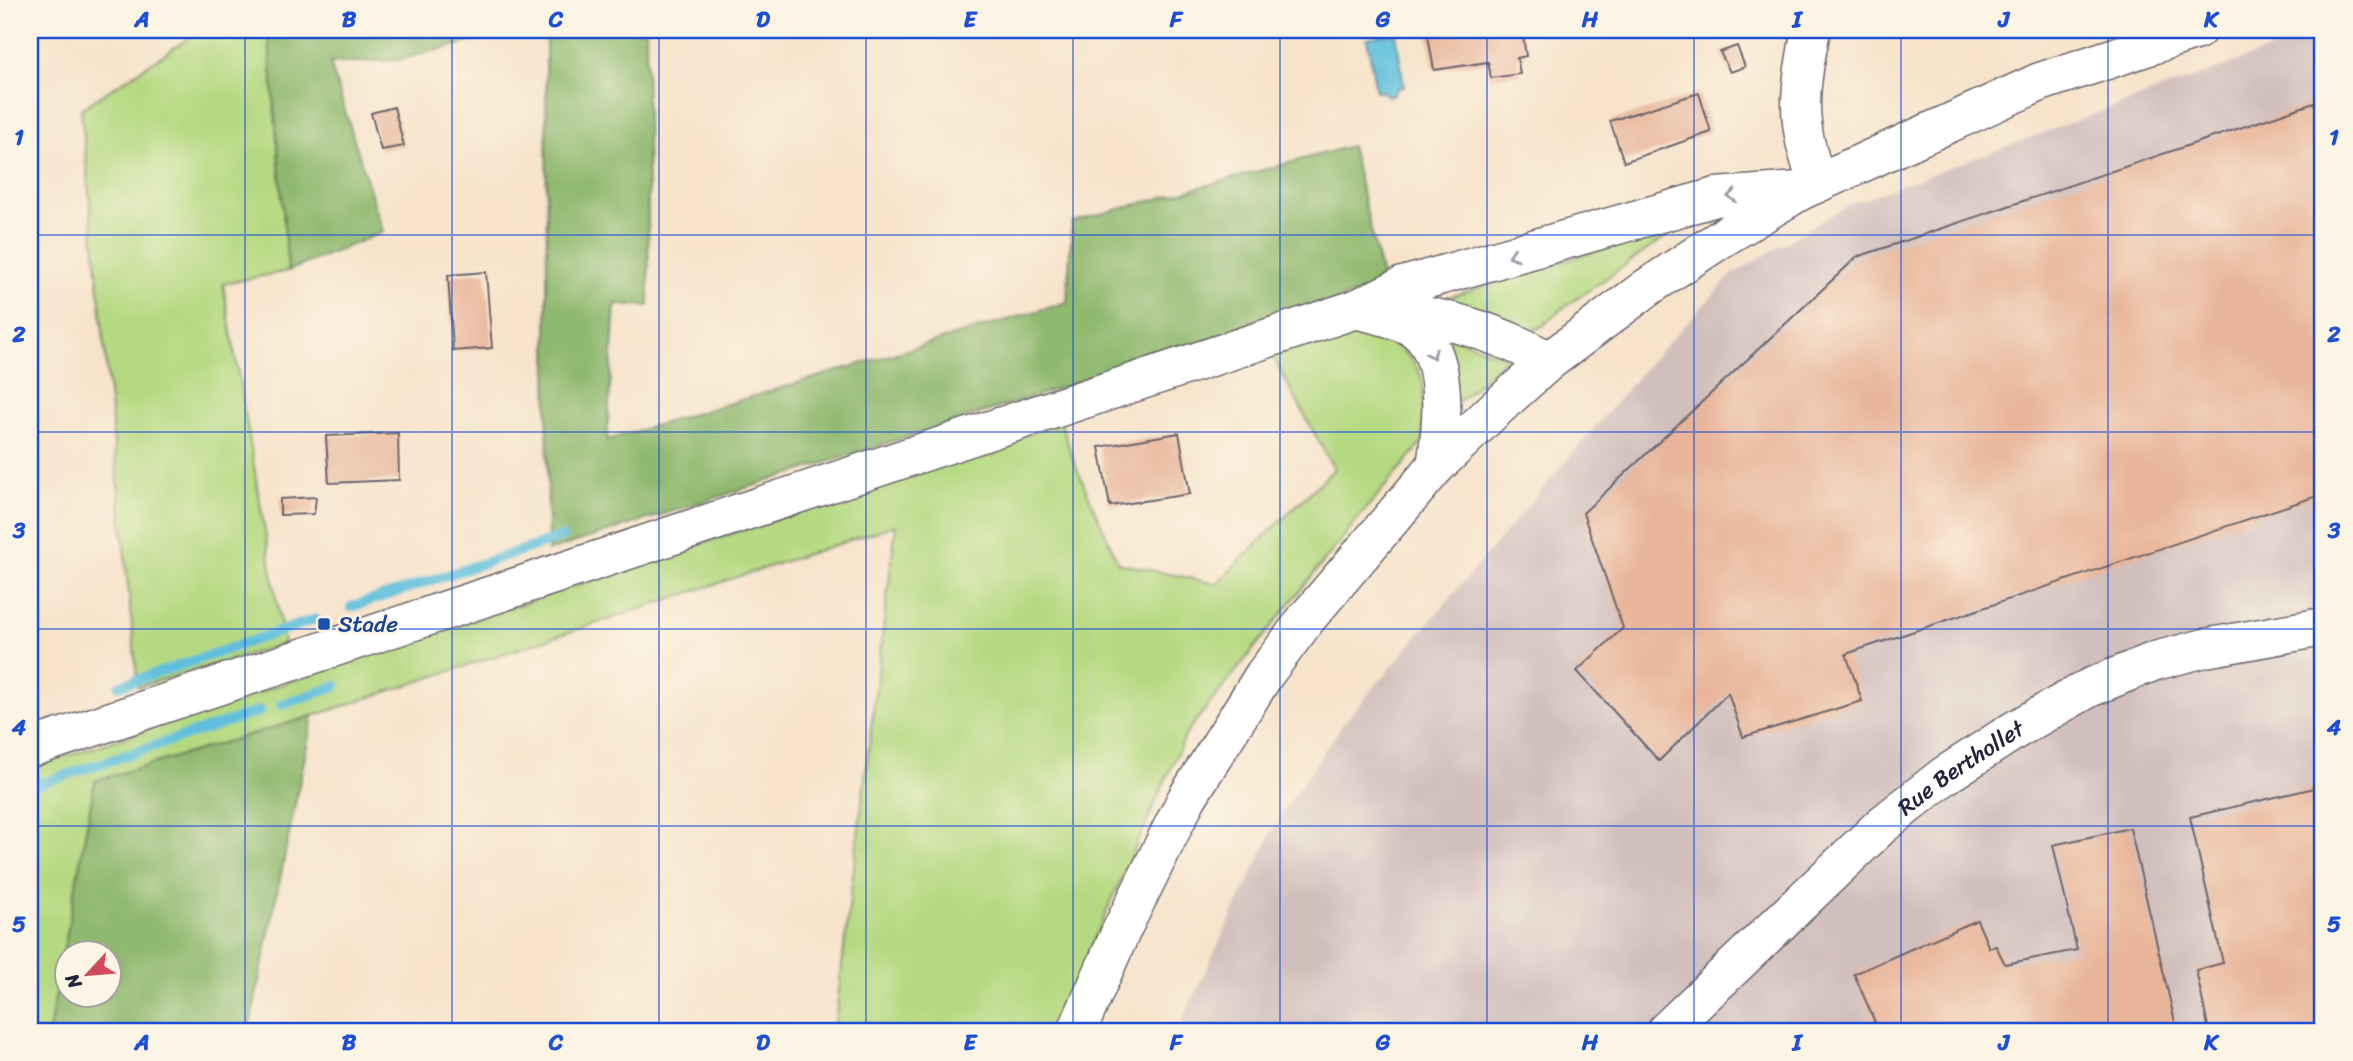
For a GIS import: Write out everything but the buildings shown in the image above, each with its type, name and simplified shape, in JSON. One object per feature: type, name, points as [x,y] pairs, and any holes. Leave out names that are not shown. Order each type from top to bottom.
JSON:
[{"type":"street","points":[[1809,187],[1808,157],[1799,115],[1801,78],[1811,30]]},
{"type":"street","points":[[1077,1031],[1117,940],[1186,798],[1264,675],[1307,618],[1436,466],[1549,361],[1648,287],[1722,238],[1809,187],[2040,82],[2197,30]]},
{"type":"street","points":[[30,748],[1356,309],[1403,286],[1716,197],[1809,187]]},
{"type":"street","points":[[1356,309],[1422,315],[1457,322],[1526,348],[1549,361]]},
{"type":"street","points":[[1356,309],[1410,325],[1428,344],[1435,360],[1442,400],[1443,426],[1436,466]]},
{"type":"street","name":"Rue Berthollet","points":[[1666,1031],[1882,825],[1944,776],[2015,730],[2089,688],[2155,661],[2251,638],[2323,627]]},
{"type":"shaded area","points":[[2323,30],[2323,1031],[1177,1031],[1278,819],[1342,725],[1651,361],[1732,275],[1850,204]]},
{"type":"green space","points":[[201,30],[268,30],[288,271],[223,284],[284,644],[138,687],[81,109]]},
{"type":"green space","points":[[268,30],[518,30],[398,60],[330,63],[383,232],[288,271]]},
{"type":"green space","points":[[546,30],[646,30],[649,306],[615,304],[607,440],[1067,302],[1072,222],[1351,146],[1384,285],[548,551]]},
{"type":"green space","points":[[1669,228],[1670,234],[1559,311],[1543,326],[1529,332],[1447,308],[1446,298]]},
{"type":"green space","points":[[1369,328],[1400,348],[1421,376],[1424,398],[1422,443],[1187,732],[1053,1031],[834,1031],[896,525],[313,716],[95,781],[66,939],[52,939],[53,1009],[49,1031],[30,1031],[30,767],[1061,423],[1074,462],[1118,563],[1216,584],[1334,469],[1273,357],[1302,346]]},
{"type":"green space","points":[[1434,330],[1506,358],[1457,403]]},
{"type":"green space","points":[[313,716],[249,1031],[49,1031],[53,1009],[122,1009],[122,939],[66,939],[95,781]]},
{"type":"water","points":[[1396,33],[1404,87],[1397,88],[1394,94],[1388,96],[1376,91],[1367,38]]},
{"type":"waterway","points":[[351,607],[562,537]]},
{"type":"waterway","points":[[119,686],[316,619]]},
{"type":"waterway","points":[[281,705],[336,686]]},
{"type":"waterway","points":[[30,787],[260,711]]},
{"type":"place","name":"Stade","points":[[324,624]]}]
